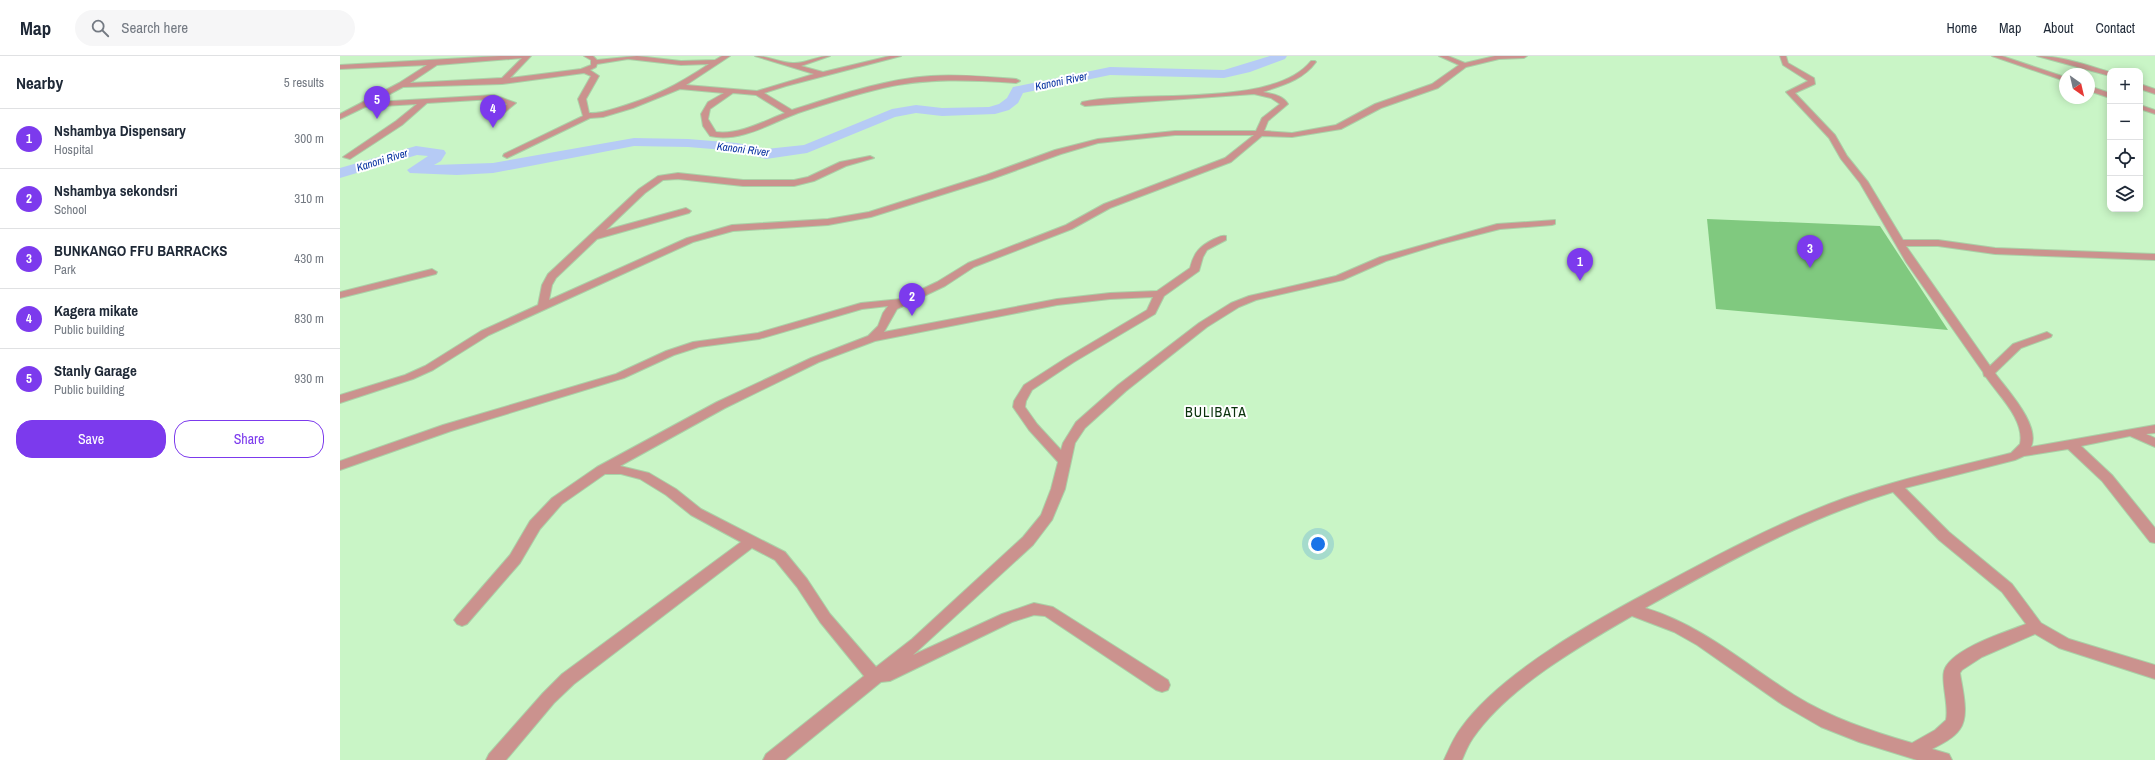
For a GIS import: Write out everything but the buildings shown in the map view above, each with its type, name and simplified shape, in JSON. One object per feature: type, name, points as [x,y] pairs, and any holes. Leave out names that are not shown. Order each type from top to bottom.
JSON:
[{"type":"street","points":[[340,117],[402,85],[444,56]]},
{"type":"street","points":[[340,67],[522,56]]},
{"type":"street","points":[[484,98],[505,80],[528,56]]},
{"type":"street","points":[[507,156],[530,143],[588,116],[607,113],[648,100],[679,87],[727,56]]},
{"type":"street","points":[[758,56],[823,74]]},
{"type":"street","points":[[792,66],[827,56]]},
{"type":"street","points":[[679,87],[758,93],[783,84],[888,57],[898,56]]},
{"type":"street","points":[[1442,56],[1464,65]]},
{"type":"street","points":[[340,399],[409,377],[429,368],[485,333],[710,232],[732,228],[828,222],[871,214],[989,177],[1058,152],[1098,141],[1175,133],[1257,133],[1292,135],[1338,127],[1378,106],[1435,86],[1464,65],[1498,57],[1524,56]]},
{"type":"street","points":[[1783,56],[1785,64],[1810,78],[1812,82],[1790,92],[1832,137],[1844,157],[1871,192],[1911,262],[1988,374],[2022,419],[2027,439],[2023,452]]},
{"type":"street","points":[[1995,56],[2059,77]]},
{"type":"street","points":[[2040,56],[2077,64],[2107,73]]},
{"type":"street","points":[[586,71],[594,66],[591,58],[632,57],[680,64],[716,62]]},
{"type":"street","points":[[1254,92],[1295,77],[1305,71],[1313,62]]},
{"type":"street","points":[[402,85],[505,80],[586,71],[592,73],[594,76],[582,99],[586,115],[588,116]]},
{"type":"street","points":[[730,92],[708,105],[705,109],[704,119],[710,130],[716,135],[742,131],[791,113],[858,93],[930,78],[1016,81]]},
{"type":"street","points":[[2143,87],[2155,92]]},
{"type":"street","points":[[2095,90],[2107,95]]},
{"type":"street","points":[[872,338],[882,327],[888,313],[893,307],[929,291],[970,265],[1069,227],[1106,206],[1220,165],[1236,155],[1257,137],[1257,133],[1265,120],[1284,104],[1273,96],[1254,92],[1085,104]]},
{"type":"street","points":[[758,93],[791,113]]},
{"type":"street","points":[[360,106],[500,98],[512,103],[505,110]]},
{"type":"street","points":[[347,157],[399,123],[424,102]]},
{"type":"street","points":[[2143,108],[2155,112]]},
{"type":"street","points":[[543,306],[547,285],[552,276],[642,191],[661,178],[678,176],[699,177],[718,181],[794,183],[812,179],[844,164],[870,158]]},
{"type":"street","points":[[591,238],[686,211]]},
{"type":"street","points":[[772,760],[872,681],[940,623],[1028,541],[1047,517],[1058,489],[1069,443],[1075,432],[1095,410],[1185,337],[1235,305],[1260,295],[1339,278],[1383,259],[1476,231],[1500,226],[1552,222]]},
{"type":"street","points":[[1064,461],[1033,427],[1019,408],[1020,401],[1028,388],[1070,360],[1150,312],[1160,294],[1195,269],[1198,257],[1204,248],[1223,238]]},
{"type":"street","points":[[1900,243],[1938,243],[1996,251],[2155,257]]},
{"type":"street","points":[[340,296],[432,272]]},
{"type":"street","points":[[462,620],[515,559],[545,513],[557,501],[602,470],[721,405],[815,360],[872,338],[1057,302],[1110,296],[1160,294]]},
{"type":"street","points":[[340,466],[447,428],[620,376],[670,353],[697,344],[759,336],[861,306],[902,302]]},
{"type":"street","points":[[1988,374],[2017,346],[2046,335]]},
{"type":"street","points":[[1453,760],[1467,732],[1488,708],[1530,673],[1629,608],[1764,537],[1817,514],[1896,487],[1948,472],[1997,461],[2023,452],[2071,444],[2131,431],[2155,429]]},
{"type":"street","points":[[2131,431],[2155,443]]},
{"type":"street","points":[[2071,444],[2108,478],[2155,538]]},
{"type":"street","points":[[602,470],[621,470],[644,476],[671,492],[696,512],[750,542],[780,556],[872,681]]},
{"type":"street","points":[[1896,487],[1944,536],[2006,588],[2020,603],[2036,627],[2064,644],[2155,672]]},
{"type":"street","points":[[495,760],[512,743],[533,715],[568,679],[607,647],[650,618],[750,542]]},
{"type":"street","points":[[872,681],[1000,622],[1034,608],[1048,611],[1098,642],[1162,685]]},
{"type":"street","points":[[1629,608],[1652,614],[1673,623],[1725,655],[1812,714],[1848,731],[1943,760]]},
{"type":"street","points":[[1914,751],[1941,735],[1954,724],[1956,711],[1952,672],[1954,667],[1976,652],[2036,627]]},
{"type":"green space","points":[[1707,219],[1880,226],[1948,330],[1716,309]]},
{"type":"waterway","name":"Kanoni River","points":[[340,173],[416,150],[439,153],[436,158],[415,170],[457,170],[493,168],[634,142],[688,143],[737,147],[766,154],[807,149],[892,113],[916,109],[942,112],[967,110],[990,111],[1004,107],[1013,100],[1018,90],[1110,71],[1176,74],[1200,72],[1213,75],[1246,69],[1281,56]]},
{"type":"place","name":"Stanly Garage","points":[[377,119]]},
{"type":"place","name":"Kagera mikate","points":[[493,128]]},
{"type":"place","name":"BUNKANGO FFU BARRACKS","points":[[1810,268]]},
{"type":"place","name":"Nshambya Dispensary","points":[[1580,281]]},
{"type":"place","name":"Nshambya sekondsri","points":[[912,316]]},
{"type":"district","name":"BULIBATA","points":[[1216,412]]}]
